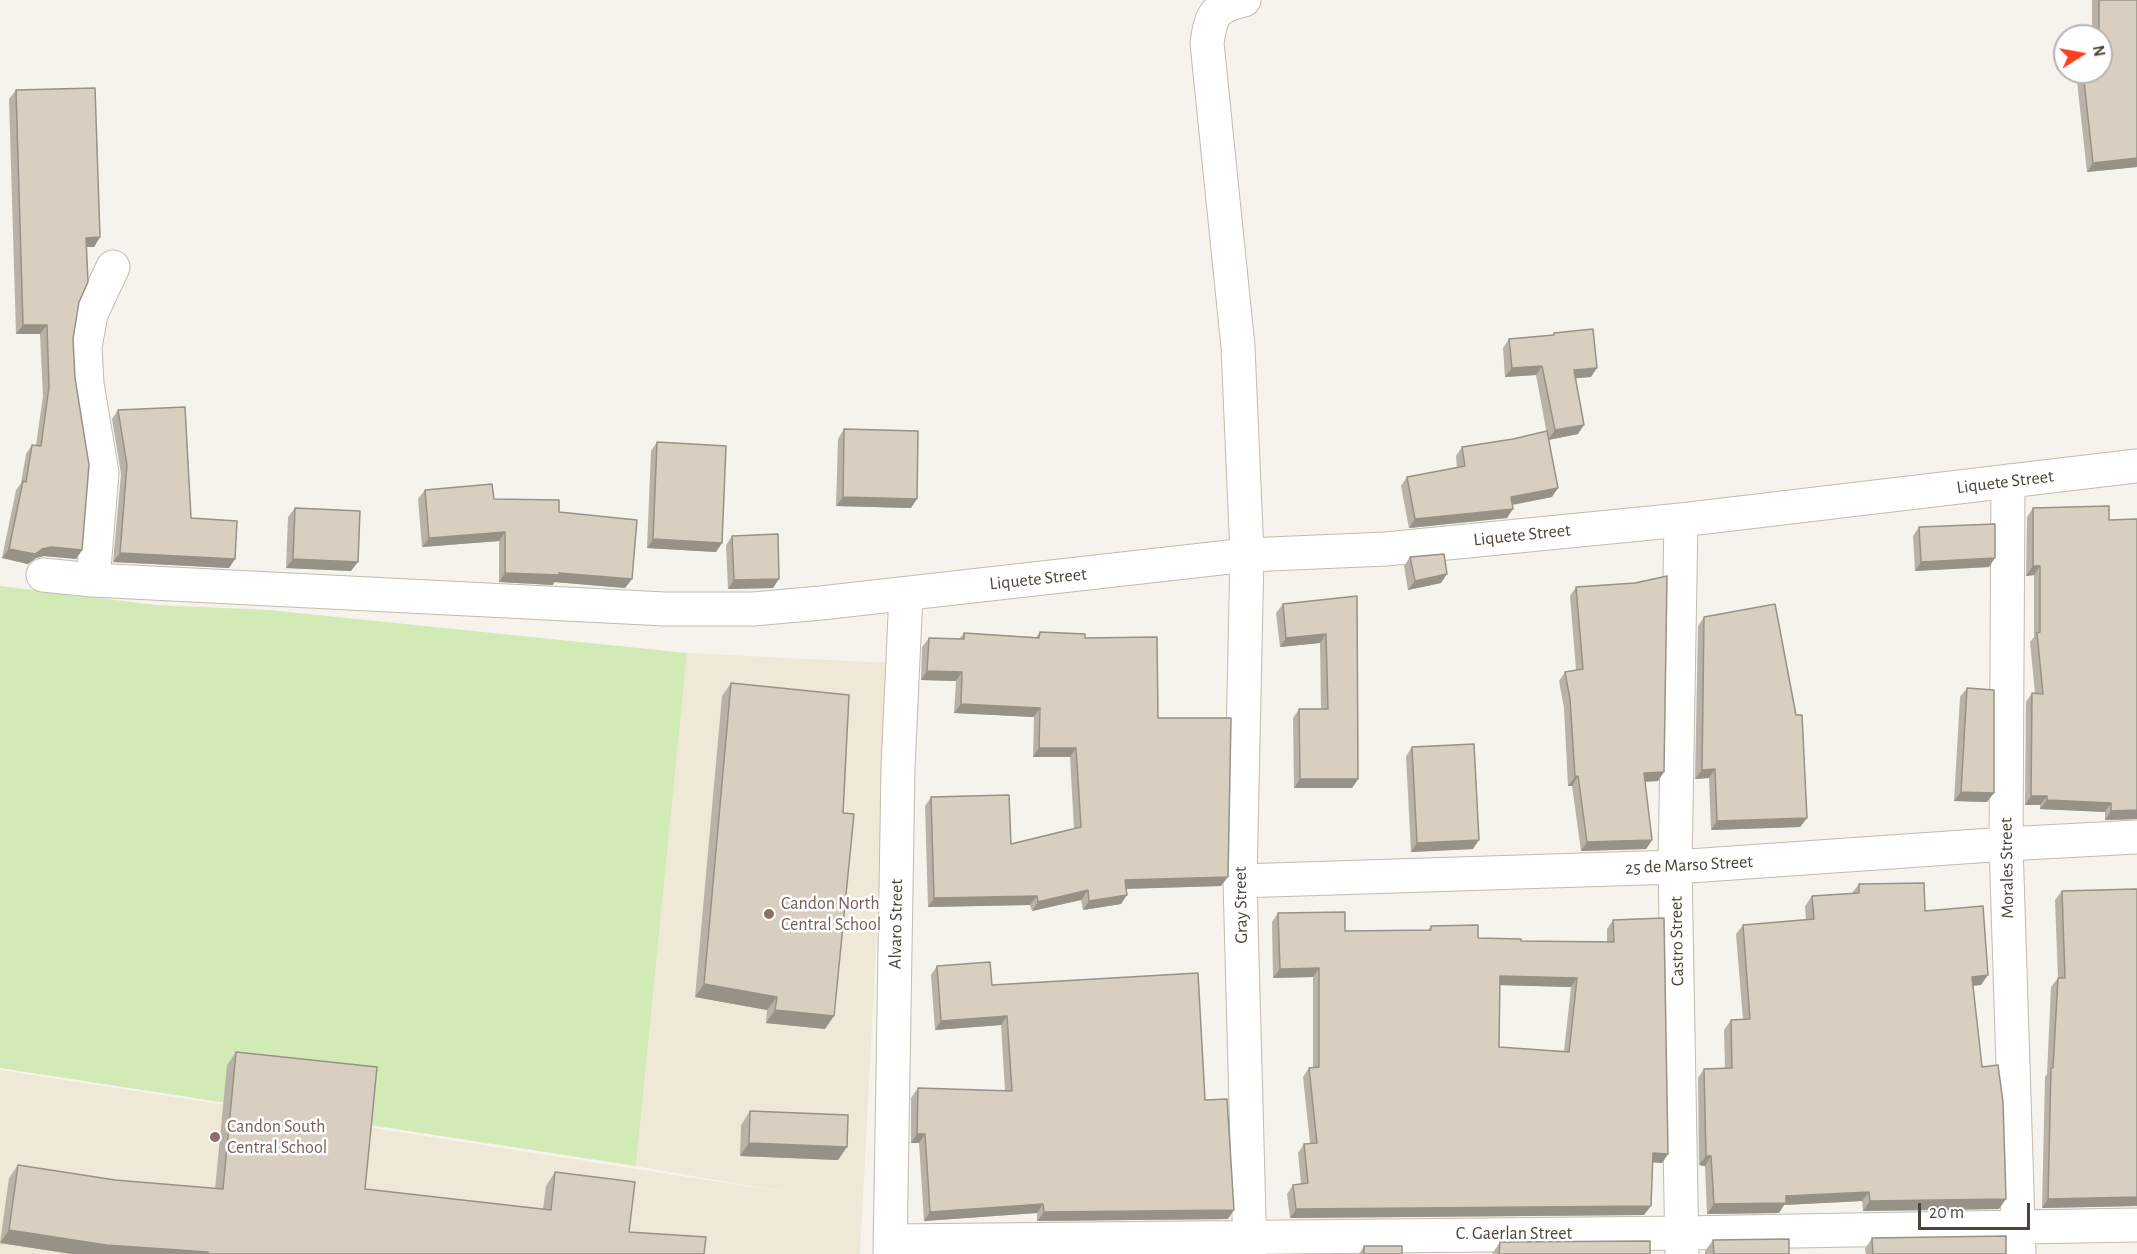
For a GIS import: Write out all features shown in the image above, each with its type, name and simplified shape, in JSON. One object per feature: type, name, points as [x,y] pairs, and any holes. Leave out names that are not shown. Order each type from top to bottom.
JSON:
[{"type":"street","name":"Gray Street","points":[[1244,0],[1222,7],[1216,12],[1210,24],[1207,43],[1238,347],[1247,555],[1240,881],[1250,1245]]},
{"type":"street","points":[[93,580],[102,473],[87,384],[85,347],[91,314],[113,267]]},
{"type":"street","name":"Liquete Street","points":[[43,575],[93,580],[665,609],[753,609],[1247,555],[1386,549],[1681,520],[2137,466]]},
{"type":"street","name":"Morales Street","points":[[2008,482],[2006,844],[2019,1240]]},
{"type":"street","name":"Castro Street","points":[[1681,520],[1675,867],[1682,1244]]},
{"type":"street","name":"Alvaro Street","points":[[890,1247],[898,768],[906,594]]},
{"type":"street","name":"25 de Marso Street","points":[[1240,881],[1675,867],[2137,837]]},
{"type":"street","name":"C. Gaerlan Street","points":[[890,1247],[1682,1244],[2019,1240],[2137,1225]]},
{"type":"shaded area","points":[[687,653],[891,663],[860,1254],[0,1254],[0,1070],[797,1194],[636,1166]]},
{"type":"green space","points":[[0,586],[156,605],[269,610],[687,653],[636,1166],[0,1068]]},
{"type":"building","points":[[2099,0],[2137,0],[2137,158],[2093,163],[2084,84],[2113,84],[2113,24],[2099,24]]},
{"type":"building","points":[[95,88],[100,237],[86,238],[88,282],[79,302],[73,339],[75,378],[89,465],[82,550],[51,547],[35,554],[9,549],[23,481],[26,482],[32,445],[41,446],[49,387],[47,325],[23,325],[16,90]]},
{"type":"building","points":[[1593,329],[1597,368],[1574,370],[1584,425],[1555,430],[1542,366],[1512,368],[1509,339]]},
{"type":"building","points":[[185,407],[191,518],[237,521],[235,559],[120,553],[127,465],[118,410]]},
{"type":"building","points":[[844,429],[918,431],[917,499],[843,497]]},
{"type":"building","points":[[1547,431],[1558,488],[1511,497],[1513,509],[1415,519],[1407,477],[1465,466],[1462,447]]},
{"type":"building","points":[[657,442],[726,446],[722,543],[653,539]]},
{"type":"building","points":[[492,484],[494,499],[559,500],[559,512],[637,520],[632,579],[559,573],[559,575],[505,573],[505,532],[429,538],[425,490]]},
{"type":"building","points":[[2109,506],[2109,520],[2137,519],[2137,810],[2111,811],[2111,803],[2047,800],[2047,796],[2031,796],[2032,693],[2043,694],[2037,633],[2040,632],[2040,566],[2033,566],[2033,508]]},
{"type":"building","points":[[295,508],[360,511],[358,562],[293,559]]},
{"type":"building","points":[[1995,524],[1995,558],[1921,562],[1919,527]]},
{"type":"building","points":[[778,534],[779,579],[734,580],[732,536]]},
{"type":"building","points":[[1444,554],[1447,574],[1415,581],[1410,557]]},
{"type":"building","points":[[1667,576],[1664,772],[1644,773],[1652,840],[1587,842],[1578,776],[1575,777],[1570,699],[1565,672],[1583,669],[1576,587],[1635,583]]},
{"type":"building","points":[[1357,596],[1358,779],[1300,779],[1299,709],[1328,709],[1326,634],[1286,638],[1283,604]]},
{"type":"building","points":[[1775,604],[1796,715],[1802,715],[1807,818],[1717,821],[1715,769],[1702,770],[1704,617]]},
{"type":"building","points":[[1040,632],[1085,634],[1085,638],[1157,637],[1158,718],[1231,718],[1228,877],[1125,880],[1127,895],[1089,901],[1088,890],[1038,902],[1037,896],[934,898],[931,797],[1009,795],[1011,844],[1081,827],[1076,748],[1039,748],[1040,708],[961,704],[962,672],[927,671],[929,638],[964,639],[964,633],[1039,638]]},
{"type":"building","points":[[731,683],[849,695],[843,813],[854,814],[834,1016],[775,1010],[777,997],[704,984]]},
{"type":"building","points":[[1967,688],[1994,690],[1994,793],[1961,792]]},
{"type":"building","points":[[1474,744],[1479,840],[1417,843],[1412,747]]},
{"type":"building","points":[[1924,883],[1925,911],[1983,906],[1988,975],[1972,977],[1982,1067],[1998,1065],[2003,1102],[2006,1199],[1870,1201],[1869,1192],[1786,1196],[1786,1203],[1714,1204],[1711,1156],[1706,1156],[1704,1069],[1732,1068],[1731,1020],[1750,1019],[1743,925],[1814,919],[1812,896],[1859,893],[1859,884]]},
{"type":"building","points":[[2137,889],[2137,1197],[2048,1199],[2051,1068],[2053,1068],[2058,978],[2065,978],[2062,891]]},
{"type":"building","points":[[1345,912],[1345,931],[1431,930],[1431,926],[1478,925],[1478,938],[1521,939],[1521,941],[1614,942],[1613,920],[1664,918],[1668,1154],[1653,1153],[1651,1206],[1296,1209],[1293,1185],[1308,1183],[1304,1144],[1317,1143],[1309,1068],[1319,1067],[1319,968],[1280,969],[1278,913]],"holes":[[[1500,976],[1577,978],[1569,1052],[1499,1047]]]},
{"type":"building","points":[[990,962],[992,985],[1198,973],[1205,1100],[1227,1099],[1234,1210],[1044,1212],[1043,1204],[930,1212],[925,1134],[917,1134],[918,1088],[1012,1091],[1007,1016],[941,1021],[937,966]]},
{"type":"building","points":[[236,1052],[377,1067],[365,1189],[551,1210],[555,1172],[635,1182],[629,1232],[706,1237],[704,1254],[208,1254],[208,1252],[106,1245],[9,1230],[18,1165],[115,1180],[223,1189]]},
{"type":"building","points":[[750,1111],[848,1115],[847,1147],[749,1143]]},
{"type":"building","points":[[2006,1236],[2006,1254],[1873,1254],[1872,1238]]},
{"type":"building","points":[[1789,1239],[1789,1254],[1714,1254],[1713,1240]]},
{"type":"building","points":[[1650,1241],[1650,1254],[1499,1254],[1500,1242]]},
{"type":"building","points":[[1364,1246],[1402,1246],[1402,1254],[1364,1254]]},
{"type":"place","name":"Candon North Central School","points":[[769,914]]},
{"type":"place","name":"Candon South Central School","points":[[215,1137]]}]
